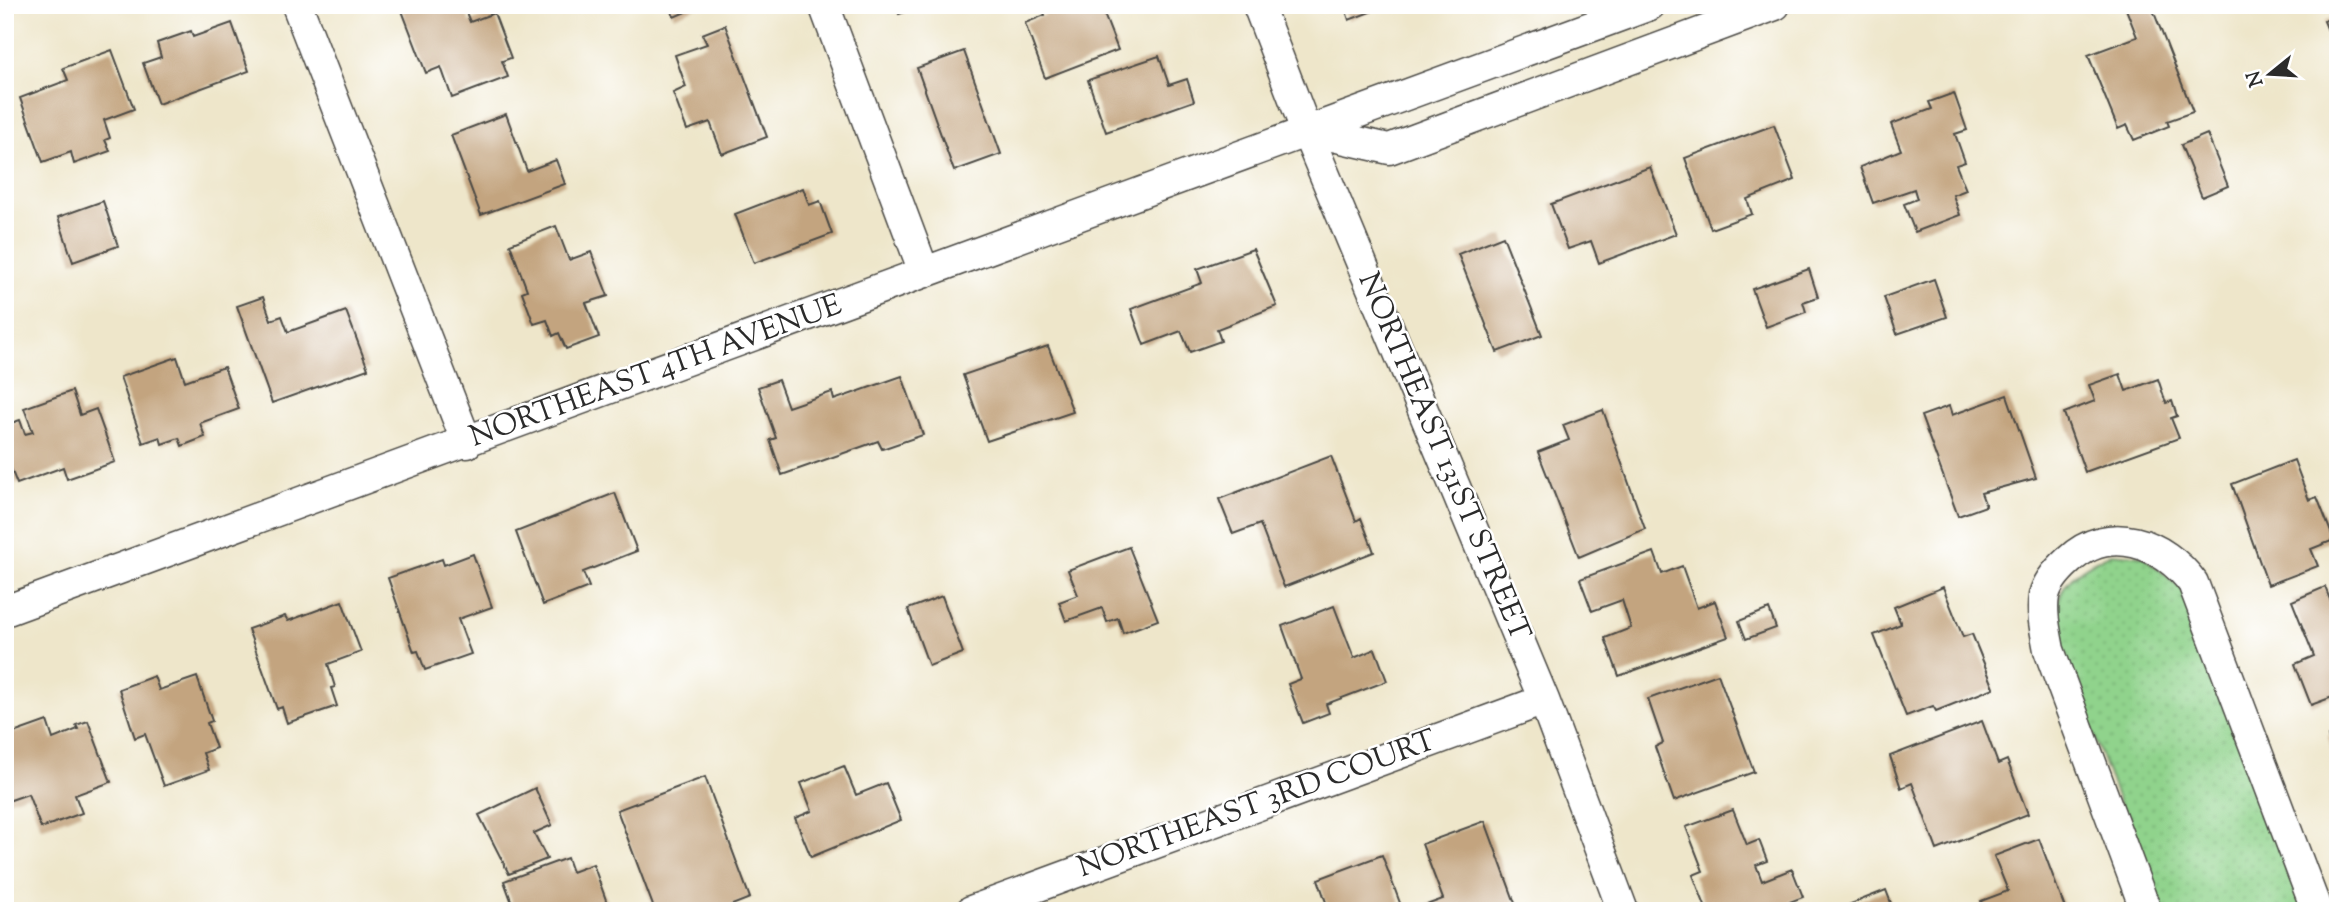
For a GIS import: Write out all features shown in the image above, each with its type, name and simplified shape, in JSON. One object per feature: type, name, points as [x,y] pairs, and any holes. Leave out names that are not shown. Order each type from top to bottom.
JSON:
[{"type":"street","points":[[298,5],[467,443]]},
{"type":"street","points":[[824,5],[924,272]]},
{"type":"street","name":"NORTHEAST 131ST STREET","points":[[1258,5],[1306,130],[1544,699],[1623,911]]},
{"type":"street","name":"NORTHEAST 4TH AVENUE","points":[[5,611],[1650,5]]},
{"type":"street","points":[[1306,130],[1388,149],[1775,5]]},
{"type":"street","points":[[2146,911],[2049,650],[2044,620],[2045,595],[2054,573],[2090,546],[2115,539],[2138,541],[2160,550],[2180,565],[2193,583],[2317,911]]},
{"type":"street","name":"NORTHEAST 3RD COURT","points":[[971,911],[1544,699]]},
{"type":"green space","points":[[2112,553],[2143,556],[2183,590],[2307,911],[2160,911],[2060,646],[2057,611],[2064,587],[2082,569]]},
{"type":"building","points":[[409,5],[463,5],[470,22],[494,13],[511,58],[502,61],[508,77],[452,98],[441,67],[426,73],[401,8]]},
{"type":"building","points":[[669,5],[702,5],[674,17]]},
{"type":"building","points":[[895,5],[922,5],[922,6],[899,14]]},
{"type":"building","points":[[1041,5],[1126,5],[1104,14],[1118,50],[1045,78],[1025,23],[1045,15]]},
{"type":"building","points":[[1344,5],[1371,5],[1373,11],[1349,20]]},
{"type":"building","points":[[2135,5],[2151,5],[2193,112],[2167,121],[2169,126],[2134,140],[2127,125],[2118,129],[2088,55],[2137,37],[2126,9]]},
{"type":"building","points":[[2338,15],[2338,55],[2324,21]]},
{"type":"building","points":[[232,23],[249,71],[158,104],[143,63],[161,57],[157,43],[191,31],[193,37]]},
{"type":"building","points":[[725,25],[767,137],[722,154],[710,122],[687,130],[673,93],[686,87],[675,55],[707,44],[702,34]]},
{"type":"building","points":[[112,50],[134,109],[104,120],[110,138],[105,140],[110,151],[74,164],[71,152],[43,162],[20,98],[68,80],[63,68]]},
{"type":"building","points":[[964,51],[1001,154],[954,171],[917,68]]},
{"type":"building","points":[[1159,56],[1169,85],[1187,79],[1194,101],[1106,132],[1088,80]]},
{"type":"building","points":[[1954,93],[1967,130],[1955,134],[1965,162],[1956,165],[1966,190],[1953,195],[1960,215],[1915,232],[1904,204],[1917,199],[1914,189],[1873,203],[1860,167],[1901,150],[1891,124],[1932,109],[1929,102]]},
{"type":"building","points":[[506,114],[527,171],[556,160],[565,184],[481,215],[451,135]]},
{"type":"building","points":[[1774,125],[1795,180],[1747,199],[1752,214],[1711,229],[1685,158]]},
{"type":"building","points":[[2207,134],[2228,186],[2202,197],[2181,145]]},
{"type":"building","points":[[5,156],[12,173],[6,175],[11,190],[5,193]]},
{"type":"building","points":[[1650,167],[1676,234],[1599,263],[1591,241],[1568,249],[1551,204]]},
{"type":"building","points":[[803,188],[809,205],[820,201],[832,234],[754,263],[735,214]]},
{"type":"building","points":[[103,201],[118,246],[73,262],[58,217]]},
{"type":"building","points":[[556,226],[569,260],[591,252],[608,296],[586,303],[599,337],[566,349],[559,333],[553,336],[547,320],[534,324],[522,292],[527,290],[510,244]]},
{"type":"building","points":[[1503,236],[1542,335],[1497,352],[1458,254]]},
{"type":"building","points":[[1253,249],[1277,306],[1217,329],[1221,341],[1190,352],[1181,331],[1144,345],[1131,309],[1202,283],[1197,269]]},
{"type":"building","points":[[1809,269],[1818,297],[1803,302],[1806,312],[1766,327],[1752,289]]},
{"type":"building","points":[[1934,279],[1947,317],[1897,334],[1884,297]]},
{"type":"building","points":[[263,297],[271,320],[282,316],[288,332],[346,311],[368,369],[272,403],[237,306]]},
{"type":"building","points":[[1048,346],[1073,412],[987,441],[963,375]]},
{"type":"building","points":[[177,357],[185,381],[224,367],[239,409],[200,423],[205,437],[182,446],[179,438],[162,444],[160,437],[143,443],[120,377]]},
{"type":"building","points":[[2120,374],[2126,391],[2158,379],[2166,403],[2172,401],[2177,416],[2171,418],[2179,438],[2085,472],[2064,413],[2095,401],[2089,385]]},
{"type":"building","points":[[902,376],[923,435],[882,449],[878,441],[782,475],[770,440],[776,438],[758,387],[778,380],[788,407],[832,392],[834,400]]},
{"type":"building","points":[[72,391],[80,415],[96,409],[115,462],[67,479],[63,467],[17,484],[5,453],[5,425],[20,420],[25,434],[33,432],[24,408]]},
{"type":"building","points":[[2007,395],[2036,478],[1981,493],[1986,506],[1958,516],[1921,416],[1949,406],[1952,415]]},
{"type":"building","points":[[1603,410],[1645,529],[1579,557],[1538,452],[1569,440],[1563,425]]},
{"type":"building","points":[[1331,456],[1356,521],[1361,518],[1374,552],[1284,587],[1260,524],[1233,534],[1219,499]]},
{"type":"building","points":[[2294,460],[2309,500],[2317,497],[2334,540],[2311,549],[2318,566],[2268,585],[2232,484]]},
{"type":"building","points":[[615,493],[637,551],[583,572],[589,587],[543,605],[516,532]]},
{"type":"building","points":[[1129,547],[1158,620],[1123,633],[1118,618],[1107,622],[1102,608],[1066,621],[1059,602],[1078,595],[1068,570]]},
{"type":"building","points":[[1654,552],[1662,574],[1682,566],[1697,608],[1715,601],[1728,637],[1619,676],[1605,638],[1631,628],[1622,600],[1592,611],[1580,579]]},
{"type":"building","points":[[473,554],[492,607],[458,619],[471,654],[425,670],[418,651],[414,652],[388,578],[442,559],[444,565]]},
{"type":"building","points":[[1943,587],[1963,637],[1972,634],[1994,688],[1936,711],[1933,706],[1906,716],[1874,635],[1901,624],[1894,607]]},
{"type":"building","points":[[2325,587],[2333,607],[2338,606],[2338,695],[2311,705],[2295,664],[2314,656],[2292,601]]},
{"type":"building","points":[[942,596],[963,653],[929,666],[908,609]]},
{"type":"building","points":[[342,601],[361,652],[328,664],[337,706],[287,723],[282,707],[277,709],[248,629],[285,616],[288,621]]},
{"type":"building","points":[[1334,606],[1354,658],[1375,649],[1387,681],[1326,704],[1329,713],[1303,723],[1288,684],[1301,679],[1282,626]]},
{"type":"building","points":[[1769,609],[1776,628],[1746,639],[1739,621]]},
{"type":"building","points":[[1718,674],[1754,772],[1674,801],[1655,747],[1663,743],[1648,699]]},
{"type":"building","points":[[154,676],[159,690],[197,677],[212,721],[207,723],[216,748],[203,753],[209,770],[164,786],[145,734],[135,738],[119,689]]},
{"type":"building","points":[[47,721],[53,739],[78,729],[76,725],[88,721],[111,782],[75,795],[82,813],[41,828],[28,794],[5,802],[5,736]]},
{"type":"building","points":[[1982,721],[1998,764],[2007,760],[2028,814],[1937,850],[1912,783],[1901,788],[1890,756]]},
{"type":"building","points":[[2338,732],[2338,775],[2337,775],[2328,736]]},
{"type":"building","points":[[844,766],[856,795],[886,783],[901,820],[811,857],[795,818],[812,811],[801,783]]},
{"type":"building","points":[[705,777],[750,898],[717,911],[655,911],[617,810]]},
{"type":"building","points":[[535,788],[552,825],[534,833],[547,859],[509,874],[479,815]]},
{"type":"building","points":[[1733,810],[1747,845],[1759,840],[1767,861],[1756,865],[1762,881],[1792,869],[1803,897],[1766,911],[1707,911],[1693,875],[1703,871],[1686,827]]},
{"type":"building","points":[[1485,821],[1516,906],[1502,911],[1410,911],[1443,899],[1422,844]]},
{"type":"building","points":[[2039,839],[2066,911],[1985,911],[1981,901],[2008,891],[1994,856]]},
{"type":"building","points":[[1382,855],[1403,911],[1329,911],[1318,879]]},
{"type":"building","points":[[567,858],[572,872],[593,864],[610,911],[515,911],[504,881]]},
{"type":"building","points":[[1886,890],[1894,911],[1850,911],[1848,905]]}]
